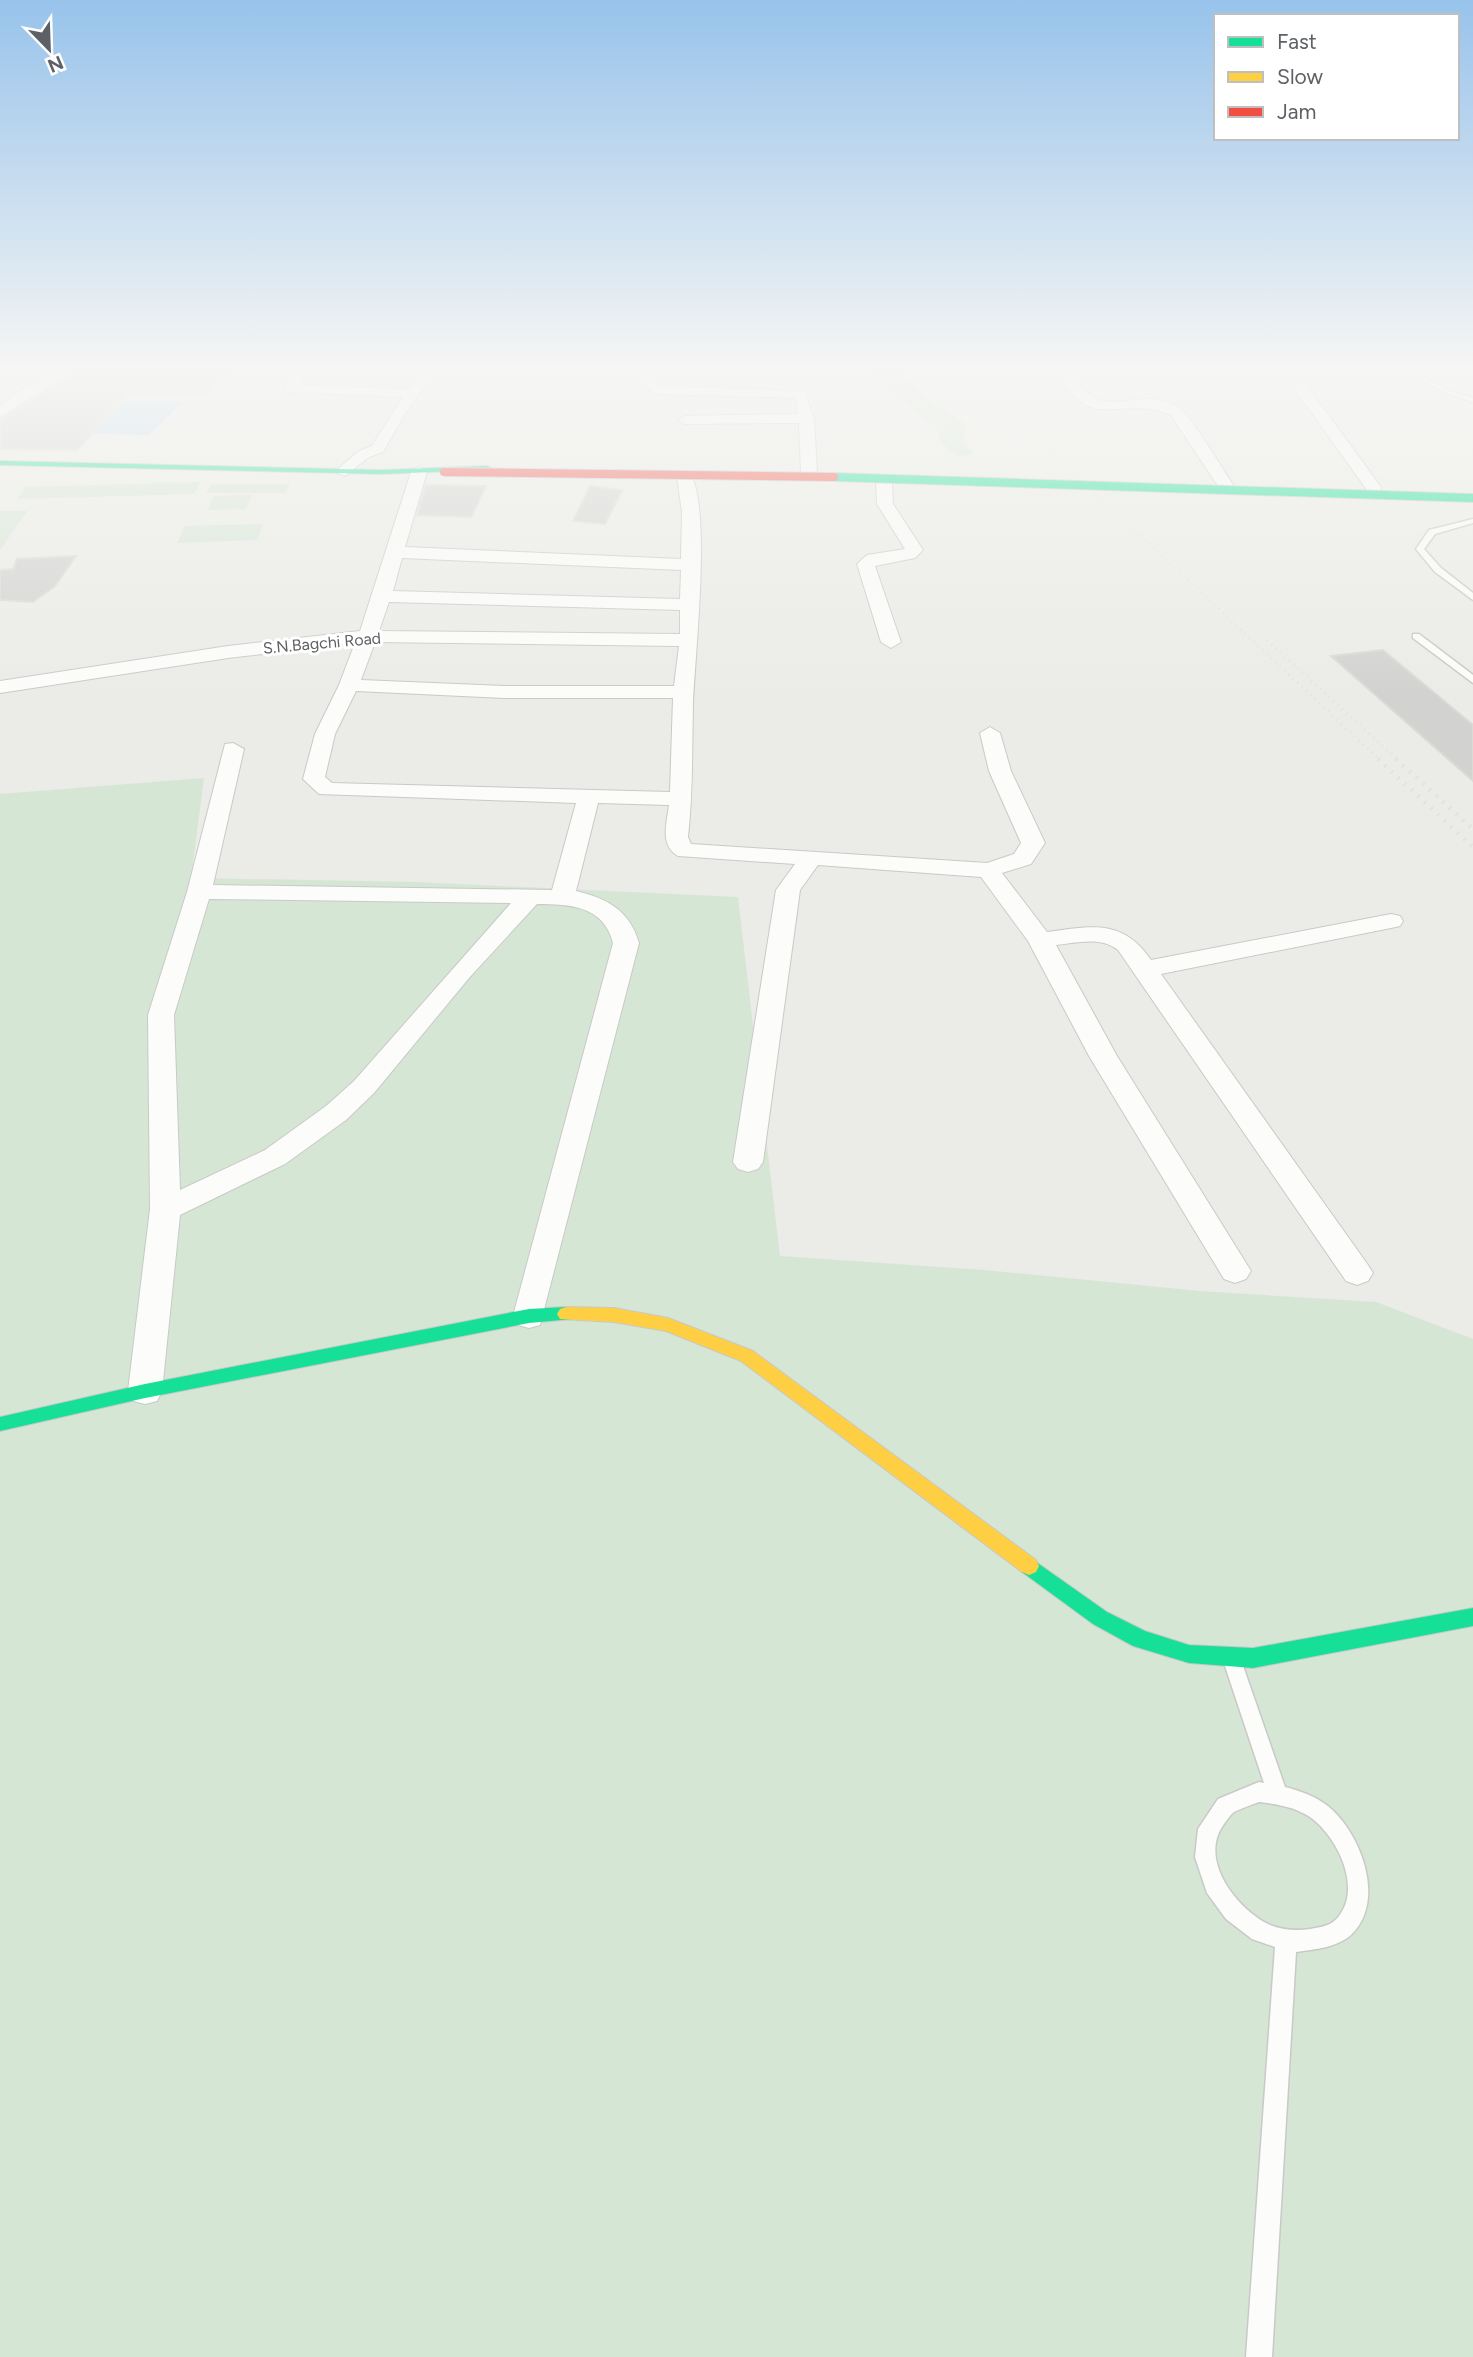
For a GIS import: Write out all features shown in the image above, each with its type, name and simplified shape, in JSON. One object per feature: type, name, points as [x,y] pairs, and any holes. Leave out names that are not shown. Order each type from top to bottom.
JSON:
[{"type":"street","points":[[418,475],[382,596],[349,685],[324,734],[314,779],[318,785],[352,792],[681,799]]},
{"type":"street","points":[[460,475],[1473,497]]},
{"type":"street","points":[[711,475],[1473,497]]},
{"type":"street","points":[[873,475],[1375,490],[1473,497]]},
{"type":"street","points":[[1219,475],[1226,486]]},
{"type":"street","points":[[1364,475],[1375,490]]},
{"type":"street","points":[[685,478],[690,565],[689,639],[683,692],[681,799],[677,837],[679,847],[686,852],[988,870],[1023,859],[1033,843],[1000,771],[990,733]]},
{"type":"street","points":[[884,483],[882,493],[886,512],[914,550],[909,554],[873,559],[866,564],[891,642]]},
{"type":"street","points":[[394,552],[690,565]]},
{"type":"street","points":[[382,596],[689,605]]},
{"type":"street","name":"S.N.Bagchi Road","points":[[0,687],[228,652],[366,636],[520,640],[689,639]]},
{"type":"street","points":[[349,685],[504,692],[683,692]]},
{"type":"street","points":[[145,1391],[164,1209],[162,1015],[199,892],[233,749]]},
{"type":"street","points":[[562,897],[589,797]]},
{"type":"street","points":[[748,1161],[788,890],[812,858]]},
{"type":"street","points":[[988,870],[1040,940],[1103,1056],[1235,1271]]},
{"type":"street","points":[[199,892],[562,897],[589,901],[603,907],[624,929],[626,943],[529,1316]]},
{"type":"street","points":[[164,1209],[275,1157],[336,1113],[364,1087],[460,973],[530,897]]},
{"type":"street","points":[[1145,969],[1391,921]]},
{"type":"street","points":[[1040,940],[1097,935],[1115,937],[1131,949],[1357,1273]]},
{"type":"street","points":[[0,1424],[145,1391],[529,1316],[576,1311],[621,1315],[664,1321],[711,1336],[747,1356],[1100,1618],[1140,1639],[1189,1654],[1253,1658],[1473,1617]]},
{"type":"lane","points":[[1473,521],[1432,532],[1420,549],[1437,570],[1473,597]]},
{"type":"lane","points":[[1416,636],[1473,680]]},
{"type":"lane","points":[[1231,1656],[1278,1794]]},
{"type":"lane","points":[[1250,1794],[1278,1794],[1301,1801],[1331,1824],[1352,1856],[1358,1880],[1356,1901],[1347,1921],[1332,1935],[1310,1943],[1286,1942],[1265,1936],[1228,1909],[1207,1871],[1204,1851],[1206,1833],[1225,1804],[1250,1794]]},
{"type":"lane","points":[[1259,2357],[1286,1942]]},
{"type":"green space","points":[[201,482],[194,494],[18,499],[25,487]]},
{"type":"green space","points":[[212,484],[290,484],[285,493],[206,493]]},
{"type":"green space","points":[[252,495],[246,509],[207,510],[214,496]]},
{"type":"green space","points":[[0,511],[27,511],[0,550]]},
{"type":"green space","points":[[263,524],[257,540],[177,543],[185,526]]},
{"type":"green space","points":[[204,778],[191,878],[416,882],[738,897],[780,1256],[984,1270],[1200,1291],[1376,1302],[1473,1339],[1473,2357],[0,2357],[0,794]]},
{"type":"building","points":[[426,485],[486,486],[471,517],[417,515]]},
{"type":"building","points":[[590,486],[622,490],[605,524],[573,521]]},
{"type":"building","points":[[76,556],[55,586],[33,602],[0,600],[0,570],[13,569],[17,559]]},
{"type":"building","points":[[1383,650],[1473,725],[1473,781],[1331,656]]},
{"type":"railway","points":[[1074,475],[1145,541]]},
{"type":"railway","points":[[1144,539],[1380,760]]},
{"type":"railway","points":[[1267,640],[1398,760]]},
{"type":"railway","points":[[1378,759],[1473,847]]},
{"type":"railway","points":[[1396,759],[1473,829]]},
{"type":"traffic: fast","points":[[834,477],[1473,498]]},
{"type":"traffic: fast","points":[[0,1424],[145,1391],[529,1316],[566,1314]]},
{"type":"traffic: fast","points":[[1029,1566],[1100,1618],[1140,1639],[1189,1654],[1253,1658],[1473,1617]]},
{"type":"traffic: slow","points":[[566,1314],[614,1315],[668,1325],[747,1356],[1029,1566]]},
{"type":"traffic: jam","points":[[677,475],[834,477]]}]
